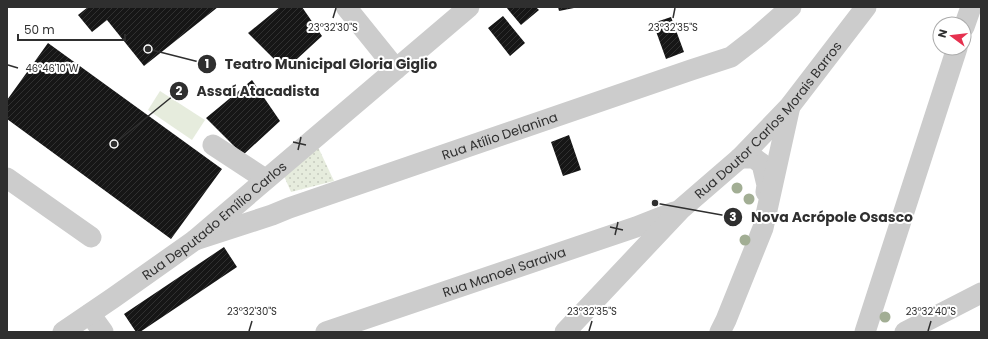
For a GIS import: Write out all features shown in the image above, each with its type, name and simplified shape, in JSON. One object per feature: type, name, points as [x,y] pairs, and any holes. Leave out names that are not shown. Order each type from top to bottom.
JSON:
[{"type":"street","points":[[346,7],[396,69]]},
{"type":"street","name":"Rua Deputado Emílio Carlos","points":[[63,332],[195,240],[469,7]]},
{"type":"street","name":"Rua Atílio Delanina","points":[[195,240],[272,215],[731,57],[792,7]]},
{"type":"street","name":"Rua Doutor Carlos Morais Barros","points":[[565,332],[681,209],[740,158],[790,106],[866,7]]},
{"type":"street","points":[[865,332],[954,56]]},
{"type":"street","points":[[720,332],[763,228],[790,106]]},
{"type":"street","points":[[213,145],[260,184],[263,206],[272,215]]},
{"type":"street","points":[[740,158],[754,158],[762,164],[767,185],[763,228]]},
{"type":"street","points":[[7,178],[91,237]]},
{"type":"street","name":"Rua Manoel Saraiva","points":[[326,332],[629,229],[681,209]]},
{"type":"street","points":[[905,332],[981,293]]},
{"type":"street","points":[[90,314],[103,332]]},
{"type":"green space","points":[[160,91],[205,120],[192,140],[148,110]]},
{"type":"green space","points":[[318,147],[334,181],[291,192],[284,176]]},
{"type":"building","points":[[88,7],[218,7],[144,66],[107,20],[92,32],[78,15]]},
{"type":"building","points":[[280,7],[302,7],[322,36],[285,70],[248,33]]},
{"type":"building","points":[[506,7],[536,7],[539,10],[521,25]]},
{"type":"building","points":[[558,7],[574,7],[574,8],[559,11]]},
{"type":"building","points":[[503,16],[525,43],[510,56],[488,28]]},
{"type":"building","points":[[671,17],[684,52],[666,59],[653,23]]},
{"type":"building","points":[[48,43],[222,169],[171,239],[7,119],[7,100]]},
{"type":"building","points":[[252,80],[280,121],[243,155],[206,118]]},
{"type":"building","points":[[569,135],[581,170],[563,176],[551,142]]},
{"type":"building","points":[[224,247],[237,267],[140,332],[136,332],[124,314]]},
{"type":"place","name":"Teatro Municipal Gloria Giglio","points":[[148,49]]},
{"type":"place","name":"Assaí Atacadista","points":[[114,144]]},
{"type":"place","name":"Nova Acrópole Osasco","points":[[655,203]]}]
